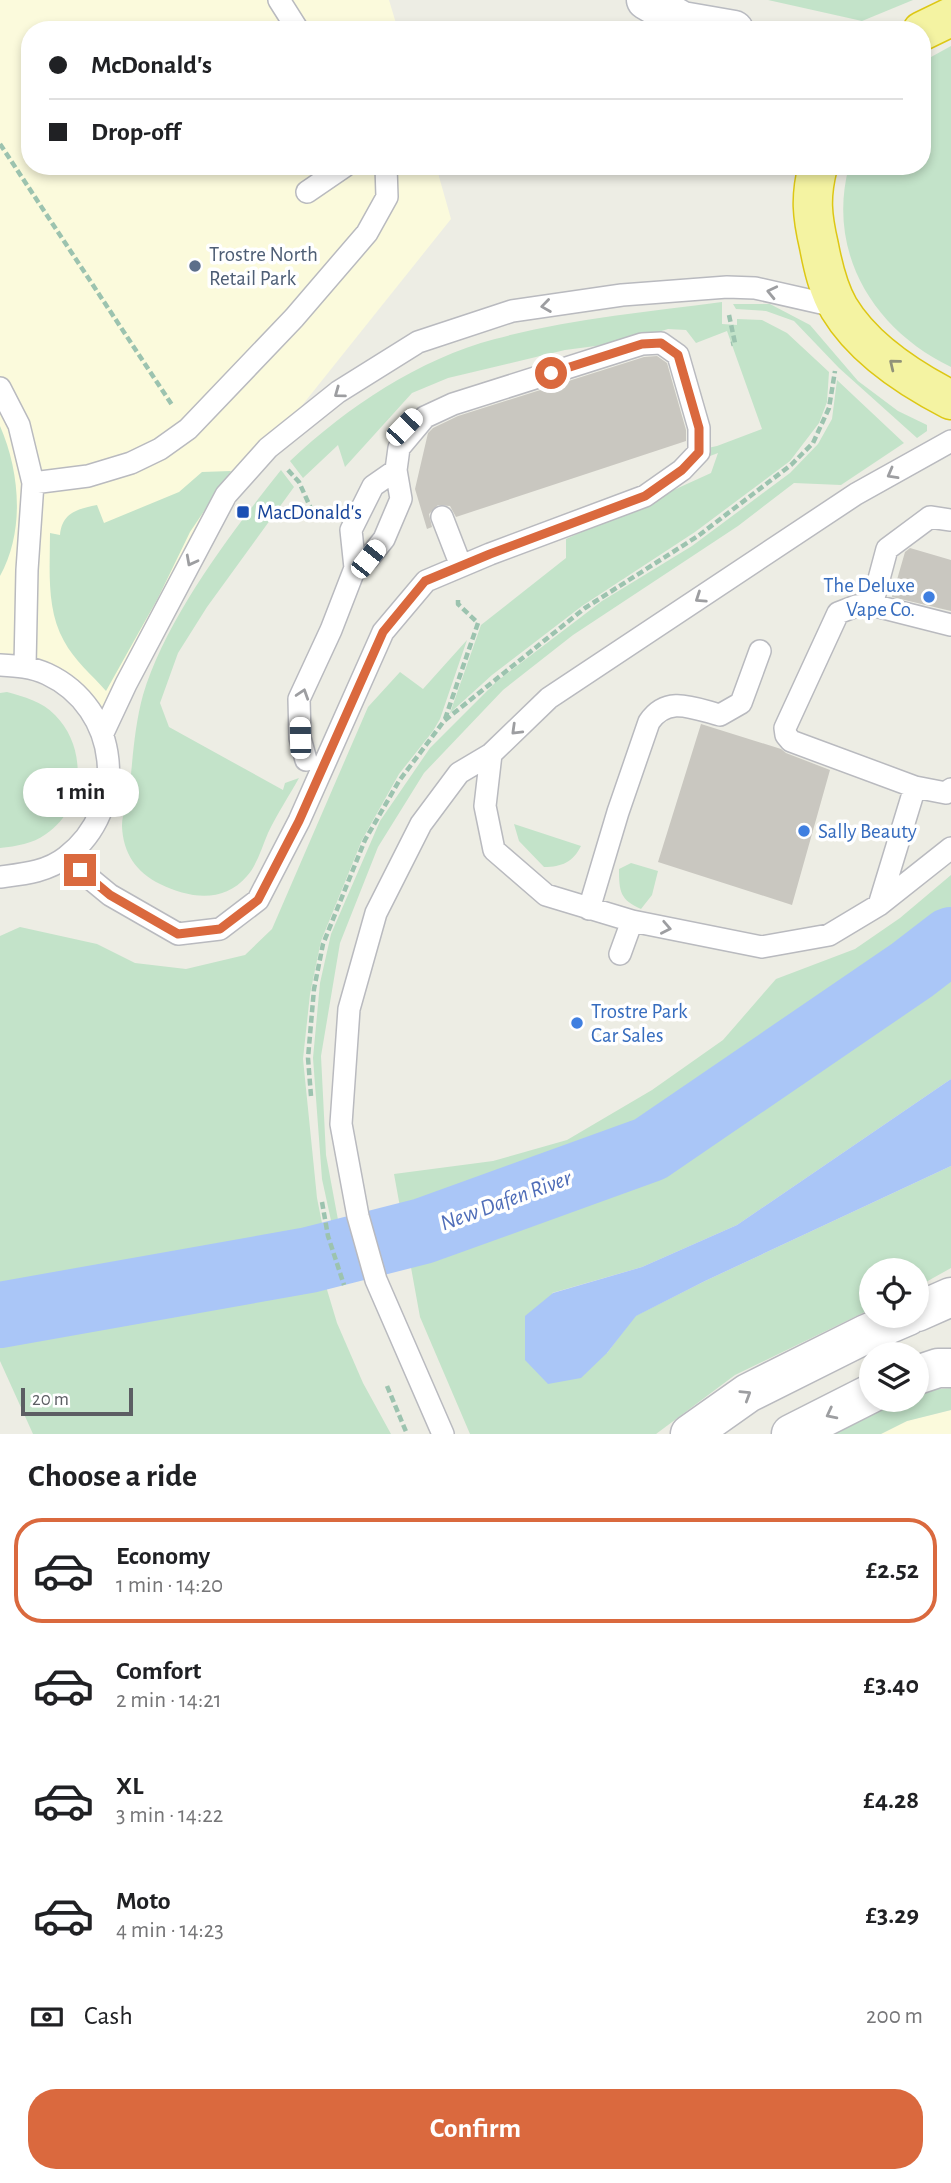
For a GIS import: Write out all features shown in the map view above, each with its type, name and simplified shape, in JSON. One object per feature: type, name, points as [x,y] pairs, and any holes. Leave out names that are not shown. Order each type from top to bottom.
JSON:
[{"type":"highway","points":[[931,27],[951,18]]},
{"type":"highway","points":[[810,175],[814,227],[824,273],[839,307],[856,331],[884,356],[920,385],[951,400]]},
{"type":"street","points":[[646,0],[680,21]]},
{"type":"street","points":[[929,1307],[951,1297]]},
{"type":"street","points":[[690,1434],[748,1393],[880,1328]]},
{"type":"street","points":[[929,1371],[951,1368]]},
{"type":"street","points":[[791,1434],[859,1400]]},
{"type":"lane","points":[[279,0],[293,21]]},
{"type":"lane","points":[[307,192],[332,175]]},
{"type":"lane","points":[[33,483],[88,476],[131,463],[160,449],[188,429],[294,318],[367,233],[387,197],[386,175]]},
{"type":"lane","points":[[103,733],[226,495],[268,449],[338,392],[418,342],[512,311],[622,295],[727,287],[755,288],[839,307]]},
{"type":"lane","points":[[65,858],[110,895],[178,934],[220,929],[258,900],[299,821],[307,761],[383,632],[425,581],[645,496],[682,470],[699,452],[699,428],[678,355],[661,343],[642,344],[453,404],[425,417],[399,448],[396,470],[401,499],[384,539],[368,559],[355,568]]},
{"type":"lane","points":[[387,444],[420,410],[452,396],[493,379],[531,371],[551,373]]},
{"type":"lane","points":[[0,388],[19,425],[33,483],[27,570],[25,666]]},
{"type":"lane","points":[[443,1434],[376,1280],[358,1216],[341,1124],[349,1009],[376,913],[421,824],[459,773],[491,754],[549,698],[856,494],[951,441]]},
{"type":"lane","points":[[307,761],[300,738],[299,699],[331,630],[355,568],[351,530],[373,486],[396,470]]},
{"type":"lane","points":[[442,517],[461,566]]},
{"type":"lane","points":[[872,605],[887,549],[930,517],[951,520]]},
{"type":"lane","points":[[951,625],[872,605],[856,606],[838,613],[785,728],[786,735],[792,741],[915,787],[946,793],[951,789]]},
{"type":"lane","points":[[589,909],[649,722],[656,712],[677,704],[720,715],[741,703],[760,651]]},
{"type":"lane","points":[[0,665],[25,666],[46,673],[81,697],[94,714],[103,733],[110,767],[106,802],[90,833],[65,858],[34,873],[0,877]]},
{"type":"lane","points":[[491,754],[485,806],[494,850],[546,895],[632,921],[762,947],[829,935],[879,905],[951,848]]},
{"type":"lane","points":[[879,905],[915,787]]},
{"type":"lane","points":[[620,954],[632,921]]},
{"type":"path","points":[[0,144],[174,408]]},
{"type":"path","points":[[728,314],[736,343],[732,344]]},
{"type":"path","points":[[286,467],[299,482],[312,511]]},
{"type":"path","points":[[444,721],[478,623],[458,604],[461,566]]},
{"type":"path","points":[[328,1236],[342,1280]]},
{"type":"shaded area","name":"Trostre North Retail Park","points":[[0,0],[389,0],[395,21],[21,21],[21,175],[439,175],[451,219],[268,448],[226,495],[103,733],[81,698],[0,665]]},
{"type":"shaded area","points":[[768,0],[913,0],[862,21]]},
{"type":"shaded area","points":[[951,46],[951,367],[899,332],[879,310],[862,285],[851,258],[844,229],[848,175],[931,175],[931,57]]},
{"type":"shaded area","points":[[722,302],[722,324],[737,325],[737,319],[762,320],[787,333],[829,372],[827,402],[819,423],[790,461],[695,532],[582,606],[492,675],[450,713],[481,625],[566,558],[566,539],[711,473],[718,453],[694,462],[703,449],[762,429],[727,331],[696,343],[686,330],[668,329],[626,342],[565,350],[448,378],[412,393],[345,467],[338,445],[303,478],[290,461],[335,422],[385,387],[467,348],[551,326]]},
{"type":"shaded area","points":[[733,304],[770,304],[810,325],[858,381],[898,411],[927,425],[927,431],[917,438],[839,368],[794,321],[766,311],[736,309]]},
{"type":"shaded area","points":[[837,380],[904,443],[841,485],[794,483],[738,526],[573,635],[503,690],[424,773],[378,847],[340,943],[321,1056],[326,1155],[341,1236],[354,1271],[345,1271],[322,1179],[313,1058],[320,983],[331,934],[380,821],[430,748],[496,682],[602,601],[692,546],[790,473],[818,444],[832,419]]},
{"type":"shaded area","points":[[0,426],[12,463],[17,501],[13,540],[0,576]]},
{"type":"shaded area","points":[[281,470],[294,487],[207,607],[178,653],[160,703],[169,727],[283,790],[285,783],[299,778],[272,826],[251,872],[238,885],[217,895],[182,893],[144,874],[132,861],[125,845],[122,821],[140,706],[153,666],[184,607],[221,549]]},
{"type":"shaded area","points":[[231,471],[190,532],[158,598],[106,691],[73,655],[58,629],[50,588],[50,533],[60,535],[67,517],[83,508],[97,505],[104,523],[179,492],[202,472]]},
{"type":"shaded area","points":[[467,640],[440,719],[399,774],[362,840],[321,941],[310,994],[303,1059],[317,1198],[326,1243],[305,1257],[0,1309],[0,936],[20,927],[97,944],[135,963],[186,969],[245,955],[272,929],[368,707],[400,672],[423,689]]},
{"type":"shaded area","points":[[7,692],[39,703],[55,715],[73,744],[78,777],[75,794],[59,823],[35,840],[0,848],[0,693]]},
{"type":"shaded area","points":[[514,824],[581,846],[566,862],[544,867],[519,841]]},
{"type":"shaded area","points":[[631,863],[658,871],[652,895],[641,909],[629,902],[620,889],[619,869]]},
{"type":"shaded area","points":[[951,875],[951,1079],[737,1225],[642,1267],[552,1293],[607,1353],[635,1316],[951,1166],[951,1268],[929,1280],[929,1258],[859,1258],[859,1315],[735,1375],[656,1434],[470,1434],[420,1317],[394,1174],[493,1161],[567,1140],[652,1090],[723,1040],[776,979],[855,949],[900,918]]},
{"type":"shaded area","points":[[322,1273],[337,1323],[363,1383],[391,1434],[33,1434],[0,1361],[0,1323]]},
{"type":"shaded area","points":[[951,1388],[951,1410],[907,1421],[881,1434],[832,1434],[878,1412],[929,1412],[929,1391]]},
{"type":"shaded area","points":[[951,1410],[951,1434],[881,1434],[907,1421]]},
{"type":"water","points":[[951,1079],[951,1166],[636,1316],[607,1353],[581,1378],[548,1384],[525,1360],[525,1316],[553,1293],[642,1267],[737,1225]]},
{"type":"building","points":[[657,356],[667,363],[686,430],[686,441],[456,517],[450,506],[438,505],[429,514],[432,527],[427,529],[415,489],[428,433],[433,428],[458,416],[644,357]]},
{"type":"building","points":[[910,548],[951,560],[951,611],[892,597],[905,552]]},
{"type":"building","points":[[701,724],[781,749],[830,770],[792,905],[658,862]]},
{"type":"waterway","name":"New Dafen River","points":[[0,1315],[309,1260],[423,1231],[650,1149],[912,970],[951,940]]},
{"type":"waterway","points":[[181,1262],[187,1282]]},
{"type":"waterway","points":[[214,1277],[219,1299]]},
{"type":"place","name":"Trostre North Retail Park","points":[[195,266]]},
{"type":"place","name":"MacDonald's","points":[[243,512]]},
{"type":"place","name":"The Deluxe Vape Co.","points":[[929,597]]},
{"type":"place","name":"Sally Beauty","points":[[804,831]]},
{"type":"place","name":"Trostre Park Car Sales","points":[[577,1023]]},
{"type":"route","points":[[80,870],[110,895],[178,934],[220,929],[258,900],[299,821],[383,632],[425,581],[645,496],[682,470],[699,452],[699,428],[678,355],[661,343],[642,344],[551,373]]}]
